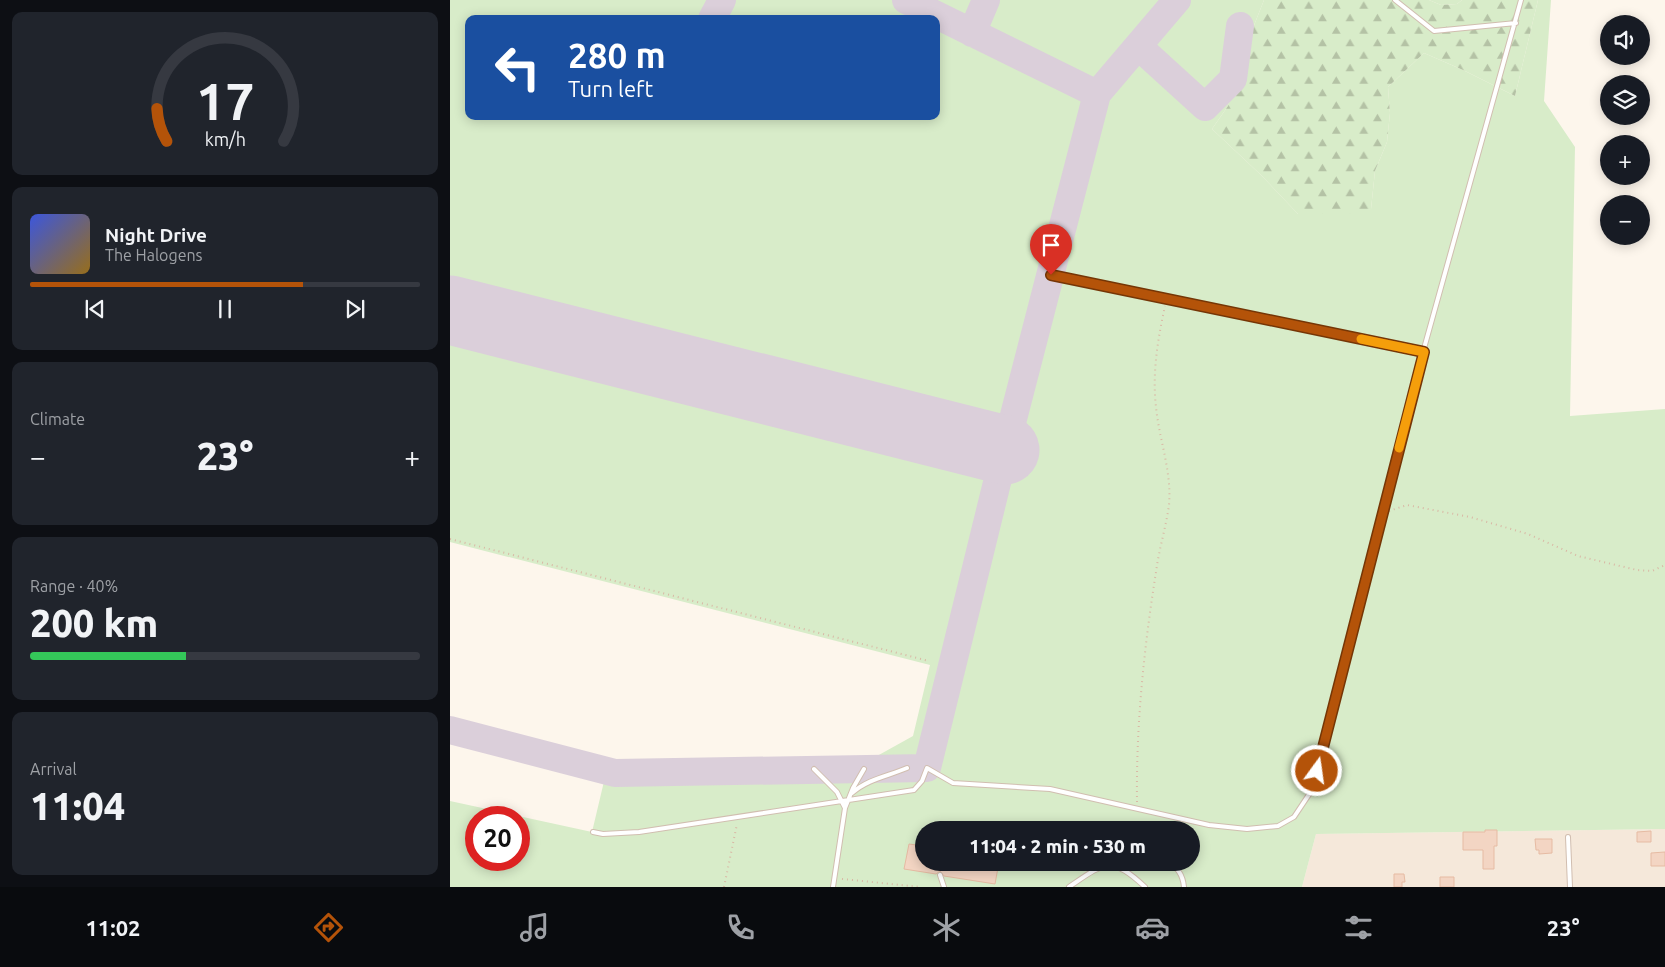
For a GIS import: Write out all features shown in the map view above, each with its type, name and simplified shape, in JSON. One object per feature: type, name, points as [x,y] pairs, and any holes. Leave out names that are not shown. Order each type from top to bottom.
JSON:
[{"type":"lane","points":[[1395,0],[1434,31],[1516,23]]},
{"type":"lane","points":[[593,832],[603,834],[639,832],[914,790],[922,781],[927,768],[953,783],[1050,790],[1210,825],[1247,829],[1278,826],[1294,817],[1312,790],[1424,352],[1521,0]]},
{"type":"lane","points":[[1051,275],[1424,352]]},
{"type":"lane","points":[[852,793],[860,785],[907,768]]},
{"type":"lane","points":[[833,887],[845,808],[864,769]]},
{"type":"lane","points":[[814,770],[836,792],[845,808]]},
{"type":"lane","points":[[1568,837],[1570,887]]},
{"type":"lane","points":[[1070,887],[1102,866],[1109,865],[1119,867],[1132,874],[1145,887]]},
{"type":"lane","points":[[1178,871],[1184,887]]},
{"type":"lane","points":[[940,875],[944,887]]},
{"type":"path","points":[[1137,809],[1143,673],[1156,571],[1169,504],[1168,477],[1156,407],[1157,341],[1166,299]]},
{"type":"path","points":[[1382,514],[1406,505],[1470,517],[1528,534],[1578,556],[1637,570],[1652,571],[1665,565]]},
{"type":"path","points":[[450,539],[929,661]]},
{"type":"path","points":[[724,887],[738,817]]},
{"type":"path","points":[[835,878],[871,880],[921,887]]},
{"type":"shaded area","points":[[1665,829],[1665,887],[1302,887],[1316,834]]},
{"type":"green space","points":[[450,0],[1264,0],[1249,38],[1228,106],[1212,129],[1261,175],[1298,214],[1371,209],[1375,171],[1387,142],[1390,113],[1388,87],[1424,53],[1515,96],[1538,0],[1551,0],[1544,101],[1575,147],[1570,416],[1665,409],[1665,829],[1316,834],[1302,887],[450,887],[450,801],[473,806],[465,806],[465,871],[530,871],[530,818],[592,832],[606,773],[450,734],[450,724],[600,762],[877,756],[913,736],[930,665],[450,542]]},
{"type":"green space","points":[[1264,0],[1429,0],[1441,5],[1457,4],[1462,0],[1538,0],[1515,96],[1424,53],[1388,87],[1390,113],[1387,142],[1375,171],[1371,209],[1350,214],[1298,214],[1261,175],[1212,129],[1228,106],[1249,38]]},
{"type":"green space","points":[[1429,0],[1462,0],[1457,4],[1441,5]]},
{"type":"building","points":[[1485,830],[1497,830],[1497,846],[1494,846],[1494,869],[1483,869],[1483,850],[1463,850],[1463,832],[1485,832]]},
{"type":"building","points":[[1651,831],[1651,842],[1637,842],[1637,832]]},
{"type":"building","points":[[1535,839],[1552,839],[1552,853],[1539,854],[1539,850],[1536,850]]},
{"type":"building","points":[[909,844],[915,845],[915,871],[904,869]]},
{"type":"building","points":[[1665,852],[1665,866],[1651,866],[1651,853]]},
{"type":"building","points":[[917,871],[940,871],[936,874]]},
{"type":"building","points":[[940,871],[997,871],[995,884],[944,876]]},
{"type":"building","points":[[1394,874],[1404,874],[1405,882],[1402,882],[1402,887],[1394,887]]},
{"type":"building","points":[[1440,877],[1454,877],[1454,887],[1440,887]]},
{"type":"taxiway","points":[[714,15],[722,0]]},
{"type":"taxiway","points":[[906,0],[936,15]]},
{"type":"taxiway","points":[[972,33],[986,0]]},
{"type":"taxiway","points":[[450,730],[615,773],[927,768],[1005,450],[1097,94],[1177,0]]},
{"type":"taxiway","points":[[940,17],[1097,94]]},
{"type":"taxiway","points":[[1138,46],[1205,107],[1233,79],[1240,26]]},
{"type":"runway","points":[[450,310],[1005,450]]},
{"type":"slow traffic","points":[[1361,339],[1424,352],[1399,448]]},
{"type":"route","points":[[1051,275],[1424,352],[1317,771]]}]
